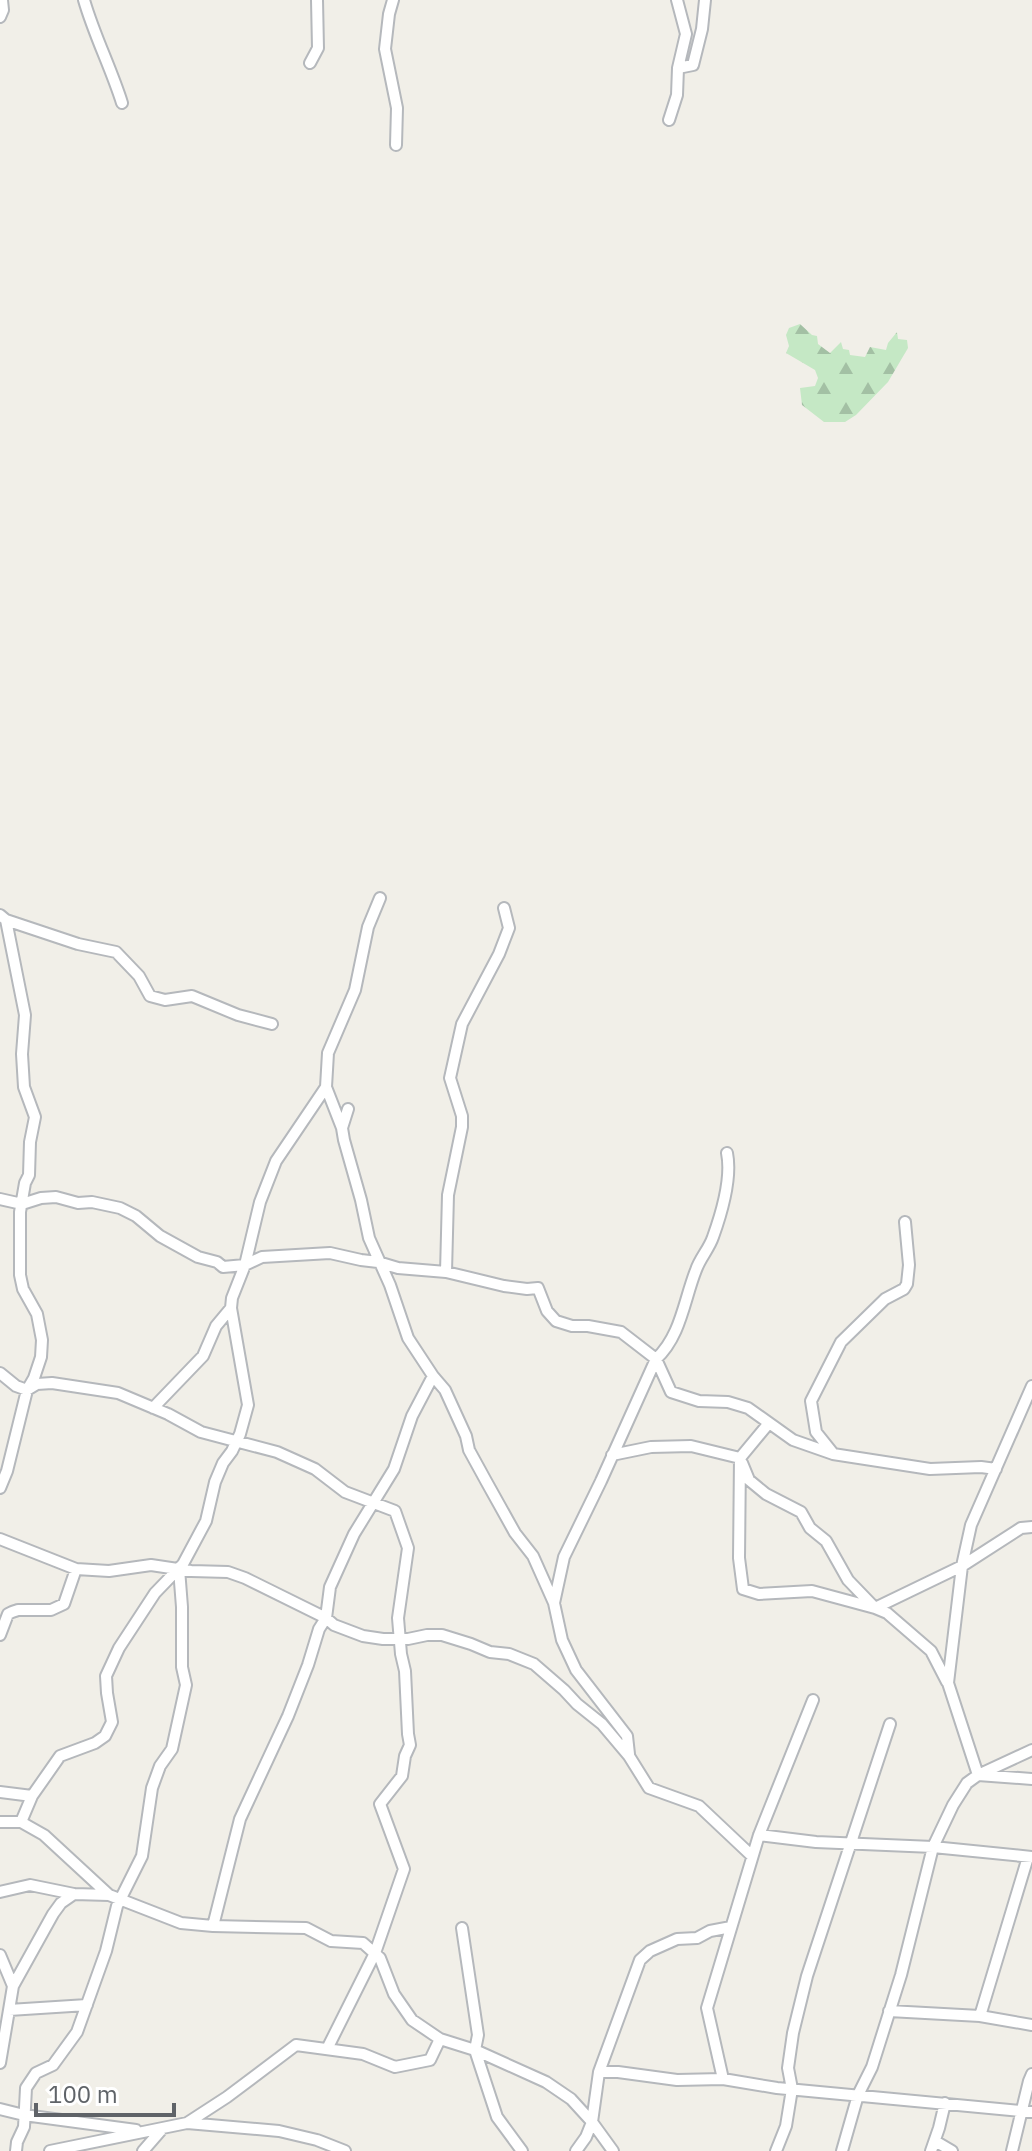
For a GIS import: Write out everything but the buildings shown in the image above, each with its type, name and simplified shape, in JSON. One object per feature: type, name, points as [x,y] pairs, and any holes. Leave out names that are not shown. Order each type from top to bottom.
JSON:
[{"type":"street","points":[[0,17],[2,0]]},
{"type":"street","points":[[84,0],[92,29],[122,103]]},
{"type":"street","points":[[310,63],[318,48],[317,0]]},
{"type":"street","points":[[393,0],[385,49],[397,108],[396,145]]},
{"type":"street","points":[[669,120],[677,95],[678,68],[686,34],[677,0]]},
{"type":"street","points":[[678,68],[693,65],[705,0]]},
{"type":"street","points":[[380,898],[368,927],[355,990],[328,1053],[326,1087],[342,1128],[369,1238],[390,1285],[408,1338],[445,1390],[466,1436],[469,1450],[515,1533],[533,1556],[554,1603],[562,1640],[576,1670],[627,1736],[629,1756]]},
{"type":"street","points":[[446,1272],[448,1195],[462,1127],[462,1116],[450,1078],[462,1024],[499,954],[509,928],[504,908]]},
{"type":"street","points":[[3,917],[78,944],[116,952],[139,976],[150,996],[165,1000],[192,996],[238,1015],[272,1024]]},
{"type":"street","points":[[0,1488],[27,1390],[41,1357],[42,1340],[37,1314],[23,1289],[20,1275],[22,1204],[29,1175],[35,1117],[24,1087],[22,1054],[25,1015],[3,917]]},
{"type":"street","points":[[21,1822],[32,1796],[60,1756],[105,1736],[112,1722],[106,1676],[119,1648],[148,1602],[179,1569],[206,1521],[220,1470],[244,1426],[248,1400],[231,1308],[232,1298],[245,1265],[260,1202],[276,1161],[326,1087]]},
{"type":"street","points":[[342,1128],[348,1109]]},
{"type":"street","points":[[554,1603],[564,1557],[656,1359],[665,1351],[677,1327],[697,1267],[713,1237],[729,1179],[727,1153]]},
{"type":"street","points":[[0,1199],[22,1204],[56,1197],[120,1208],[131,1212],[160,1236],[223,1267],[245,1265],[262,1257],[330,1253],[398,1268],[446,1272],[504,1286],[538,1288],[547,1311],[556,1321],[621,1332],[656,1359],[671,1392],[699,1401],[728,1402],[748,1408],[793,1440],[833,1454],[930,1469],[996,1469]]},
{"type":"street","points":[[833,1454],[816,1432],[811,1401],[841,1342],[885,1299],[904,1289],[907,1284],[909,1265],[905,1222]]},
{"type":"street","points":[[153,1408],[203,1356],[216,1326],[231,1308]]},
{"type":"street","points":[[0,1373],[16,1386],[27,1390],[43,1383],[118,1393],[201,1432],[264,1447],[305,1463],[345,1492],[395,1511],[408,1548],[398,1618],[410,1745],[402,1776],[380,1804],[404,1869],[375,1953],[327,2049]]},
{"type":"street","points":[[213,1926],[240,1819],[308,1665],[319,1629],[326,1618],[330,1587],[354,1534],[394,1469],[412,1416],[433,1376]]},
{"type":"street","points":[[948,1683],[962,1566],[971,1525],[1032,1386]]},
{"type":"street","points":[[769,1423],[740,1458],[739,1558],[743,1589],[759,1594],[812,1591],[887,1613],[931,1651],[948,1683],[978,1775]]},
{"type":"street","points":[[612,1455],[651,1447],[691,1446],[740,1458]]},
{"type":"street","points":[[740,1458],[749,1480],[766,1494],[801,1512],[810,1528],[826,1541],[848,1580],[875,1608]]},
{"type":"street","points":[[875,1608],[962,1566],[1021,1528],[1032,1527]]},
{"type":"street","points":[[0,1539],[76,1569],[109,1571],[151,1565],[236,1574],[326,1618],[334,1625],[363,1636],[400,1639],[442,1635],[484,1651],[509,1654],[534,1664],[597,1719],[629,1756],[649,1788],[699,1806],[752,1856]]},
{"type":"street","points":[[0,1635],[2,1621],[8,1614],[18,1610],[51,1610],[64,1604],[76,1569]]},
{"type":"street","points":[[16,2151],[24,2127],[26,2088],[36,2073],[53,2065],[77,2032],[106,1951],[120,1900],[142,1856],[152,1788],[160,1766],[172,1749],[186,1685],[182,1667],[179,1569]]},
{"type":"street","points":[[723,2079],[707,2008],[759,1835],[813,1700]]},
{"type":"street","points":[[776,2151],[786,2126],[792,2089],[788,2068],[807,1976],[890,1724]]},
{"type":"street","points":[[842,2151],[858,2095],[872,2067],[889,2011],[933,1847],[967,1783],[1032,1750]]},
{"type":"street","points":[[978,1775],[1032,1779]]},
{"type":"street","points":[[0,1792],[32,1796]]},
{"type":"street","points":[[0,1822],[21,1822],[50,1840],[109,1895],[181,1923],[306,1928],[331,1941],[363,1943],[380,1958],[394,1994],[412,2020],[440,2039],[475,2050],[546,2082],[571,2099],[613,2151]]},
{"type":"street","points":[[759,1835],[1030,1857],[980,2016]]},
{"type":"street","points":[[0,1892],[30,1885],[74,1894],[109,1895]]},
{"type":"street","points":[[0,2063],[13,1986],[53,1914],[61,1903],[74,1894]]},
{"type":"street","points":[[576,2151],[592,2122],[599,2072],[640,1960],[650,1951],[677,1939],[697,1938],[710,1931],[731,1927]]},
{"type":"street","points":[[462,1928],[478,2035],[475,2050],[497,2117],[522,2151]]},
{"type":"street","points":[[0,1955],[13,1986]]},
{"type":"street","points":[[9,2010],[87,2005]]},
{"type":"street","points":[[889,2011],[980,2016],[1032,2025]]},
{"type":"street","points":[[187,2123],[296,2045],[363,2054],[395,2067],[430,2060],[440,2039]]},
{"type":"street","points":[[599,2072],[677,2080],[723,2079],[792,2089],[1026,2112]]},
{"type":"street","points":[[1012,2151],[1026,2112],[1032,2074]]},
{"type":"street","points":[[945,2103],[933,2146],[952,2151]]},
{"type":"street","points":[[0,2109],[144,2132]]},
{"type":"street","points":[[50,2151],[187,2123],[279,2131],[317,2140],[345,2151]]},
{"type":"street","points":[[146,2150],[163,2128]]},
{"type":"green space","points":[[800,324],[817,336],[818,344],[830,353],[841,342],[850,355],[865,357],[870,347],[886,350],[897,332],[898,339],[907,340],[908,348],[888,382],[856,415],[845,422],[824,422],[802,405],[800,388],[815,386],[818,378],[815,370],[786,353],[789,328]]}]
